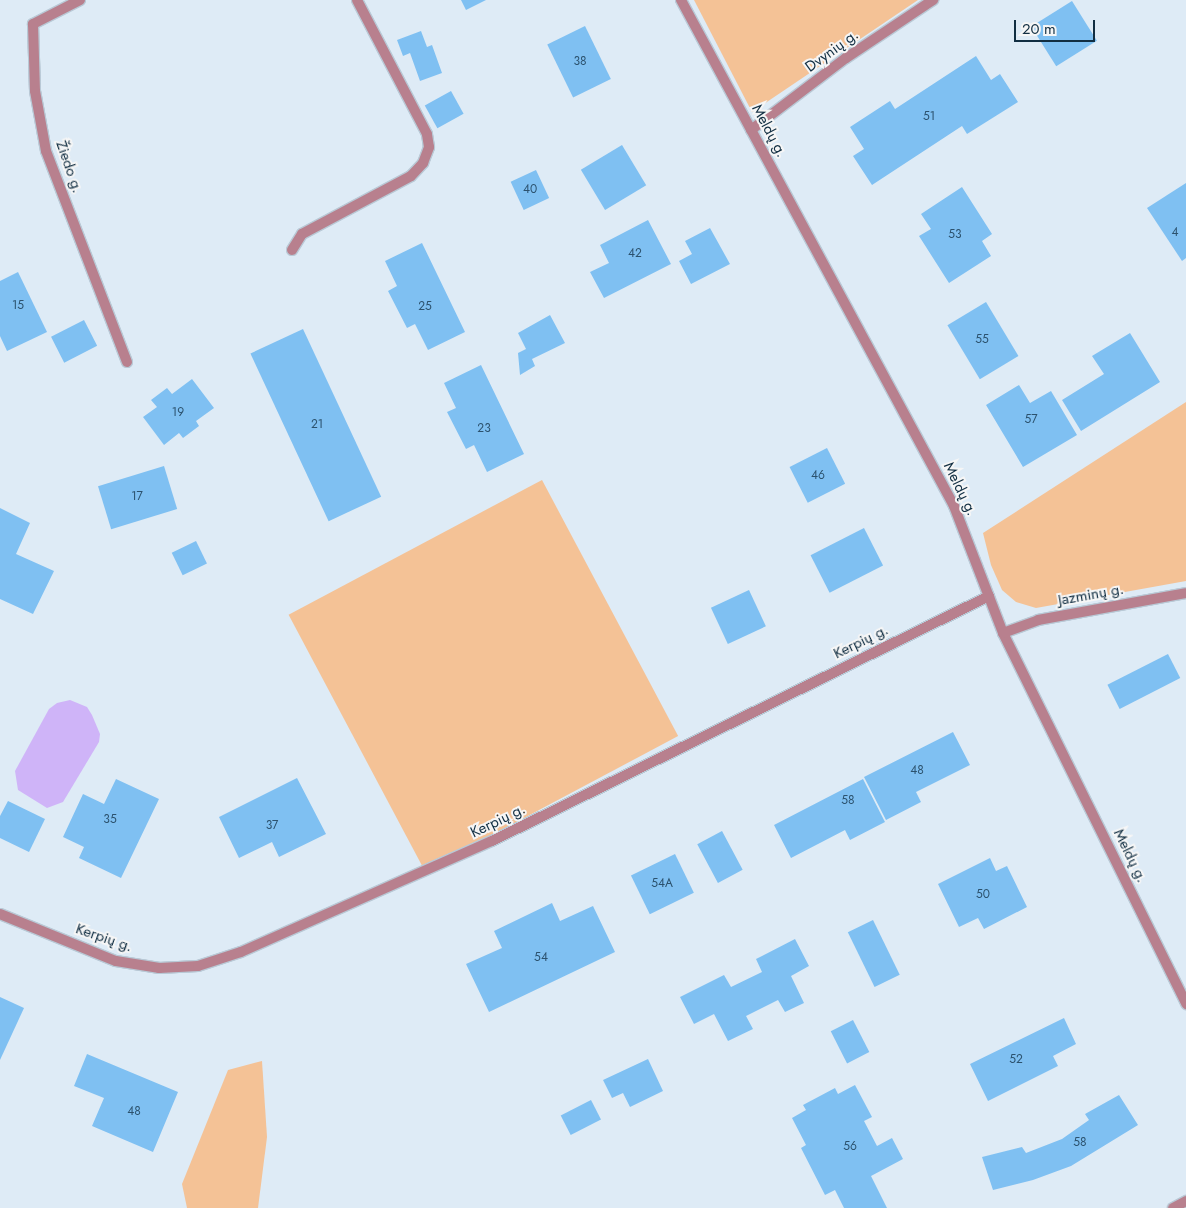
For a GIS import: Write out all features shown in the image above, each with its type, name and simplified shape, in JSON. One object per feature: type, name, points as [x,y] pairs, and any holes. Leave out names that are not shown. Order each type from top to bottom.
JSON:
[{"type":"street","name":"Žiedo g.","points":[[80,0],[33,24],[35,91],[46,151],[127,362]]},
{"type":"street","points":[[292,250],[302,234],[411,176],[423,163],[429,147],[427,134],[357,0]]},
{"type":"street","name":"Meldų g.","points":[[681,0],[954,506],[1003,633],[1186,1004]]},
{"type":"street","name":"Dvynių g.","points":[[751,130],[846,58],[933,0]]},
{"type":"street","name":"Jazminų g.","points":[[1003,633],[1038,620],[1186,594]]},
{"type":"street","name":"Kerpių g.","points":[[0,914],[116,961],[159,968],[198,966],[241,952],[492,841],[989,596]]},
{"type":"street","points":[[1173,1208],[1186,1201]]},
{"type":"shaded area","points":[[694,0],[918,0],[752,112]]},
{"type":"shaded area","points":[[1186,402],[1186,581],[1036,608],[1016,602],[1002,590],[991,565],[983,533]]},
{"type":"shaded area","points":[[542,480],[678,736],[425,871],[289,615]]},
{"type":"shaded area","points":[[70,700],[87,707],[100,734],[99,742],[63,802],[47,808],[18,790],[15,771],[49,709],[57,703]]},
{"type":"shaded area","points":[[262,1061],[267,1137],[258,1208],[187,1208],[182,1184],[228,1070]]},
{"type":"building","points":[[461,0],[486,0],[466,10]]},
{"type":"building","points":[[1072,1],[1097,41],[1056,66],[1031,26]]},
{"type":"building","points":[[585,26],[611,79],[573,97],[547,44]]},
{"type":"building","points":[[421,31],[427,47],[432,45],[442,73],[420,81],[410,53],[403,56],[397,40]]},
{"type":"building","points":[[976,56],[991,80],[1000,74],[1018,102],[967,134],[962,126],[872,185],[853,156],[864,149],[850,127],[890,101],[895,109]]},
{"type":"building","points":[[451,91],[464,114],[437,128],[425,106]]},
{"type":"building","points":[[622,145],[646,185],[605,210],[581,170]]},
{"type":"building","points":[[536,170],[549,198],[524,210],[511,182]]},
{"type":"building","points":[[1186,183],[1186,258],[1182,261],[1147,208]]},
{"type":"building","points":[[962,187],[992,234],[982,241],[991,256],[949,283],[919,236],[931,229],[921,214]]},
{"type":"building","points":[[648,220],[671,264],[604,298],[590,272],[609,263],[600,245]]},
{"type":"building","points":[[710,228],[730,264],[691,284],[679,261],[692,254],[685,241]]},
{"type":"building","points":[[422,243],[465,332],[428,350],[415,324],[407,328],[388,291],[397,286],[385,261]]},
{"type":"building","points":[[18,272],[47,332],[7,351],[0,336],[0,281]]},
{"type":"building","points":[[986,302],[1018,356],[980,379],[947,325]]},
{"type":"building","points":[[550,315],[565,343],[532,359],[535,366],[520,375],[518,353],[526,349],[518,333]]},
{"type":"building","points":[[84,320],[97,346],[64,363],[51,337]]},
{"type":"building","points":[[303,329],[381,497],[329,521],[250,354]]},
{"type":"building","points":[[1130,333],[1160,382],[1081,431],[1062,400],[1104,374],[1092,356]]},
{"type":"building","points":[[481,365],[524,454],[487,472],[474,445],[466,449],[447,412],[456,408],[444,383]]},
{"type":"building","points":[[192,379],[214,408],[196,421],[199,426],[183,438],[179,433],[164,445],[143,417],[157,407],[151,400],[167,388],[172,394]]},
{"type":"building","points":[[1019,385],[1030,403],[1051,391],[1077,435],[1023,467],[986,405]]},
{"type":"building","points":[[827,448],[845,484],[808,503],[790,467]]},
{"type":"building","points":[[164,466],[177,509],[111,529],[98,486]]},
{"type":"building","points":[[0,508],[30,523],[16,554],[54,571],[33,614],[0,599]]},
{"type":"building","points":[[864,528],[883,565],[830,593],[811,555]]},
{"type":"building","points":[[196,541],[207,563],[183,575],[172,553]]},
{"type":"building","points":[[749,590],[766,626],[728,644],[711,608]]},
{"type":"building","points":[[1168,654],[1180,678],[1120,709],[1107,685]]},
{"type":"building","points":[[953,732],[970,765],[916,792],[921,802],[886,820],[864,777]]},
{"type":"building","points":[[297,778],[326,834],[279,857],[272,842],[239,858],[219,817]]},
{"type":"building","points":[[116,779],[159,799],[121,878],[79,858],[84,847],[63,837],[83,794],[104,804]]},
{"type":"building","points":[[863,779],[885,822],[850,840],[845,830],[791,858],[774,825]]},
{"type":"building","points":[[8,801],[45,819],[29,852],[0,838],[0,816]]},
{"type":"building","points":[[722,831],[743,870],[718,883],[697,844]]},
{"type":"building","points":[[675,854],[694,893],[650,914],[631,875]]},
{"type":"building","points":[[990,858],[996,871],[1007,866],[1027,907],[984,929],[978,918],[959,927],[938,884]]},
{"type":"building","points":[[552,903],[560,921],[593,906],[615,952],[489,1012],[466,964],[502,948],[494,931]]},
{"type":"building","points":[[873,920],[900,975],[875,987],[848,932]]},
{"type":"building","points":[[795,939],[809,966],[791,976],[804,1003],[785,1012],[778,1000],[746,1016],[753,1029],[728,1041],[714,1014],[694,1024],[680,997],[724,975],[731,987],[762,972],[756,959]]},
{"type":"building","points":[[0,997],[24,1008],[0,1060]]},
{"type":"building","points":[[1064,1018],[1076,1044],[1053,1056],[1058,1066],[988,1101],[970,1064]]},
{"type":"building","points":[[853,1020],[869,1052],[847,1063],[831,1031]]},
{"type":"building","points":[[87,1054],[178,1092],[153,1152],[92,1126],[104,1098],[74,1086]]},
{"type":"building","points":[[648,1059],[663,1091],[630,1107],[623,1093],[612,1098],[603,1080]]},
{"type":"building","points":[[855,1085],[872,1117],[864,1121],[877,1146],[892,1138],[903,1159],[871,1176],[887,1208],[844,1208],[835,1190],[825,1195],[801,1148],[806,1145],[792,1118],[806,1110],[803,1105],[835,1088],[838,1094]]},
{"type":"building","points":[[1119,1095],[1138,1125],[1071,1166],[1033,1180],[993,1190],[982,1157],[1022,1147],[1026,1153],[1062,1139],[1089,1120],[1085,1114]]},
{"type":"building","points":[[591,1100],[601,1120],[571,1135],[561,1115]]}]
